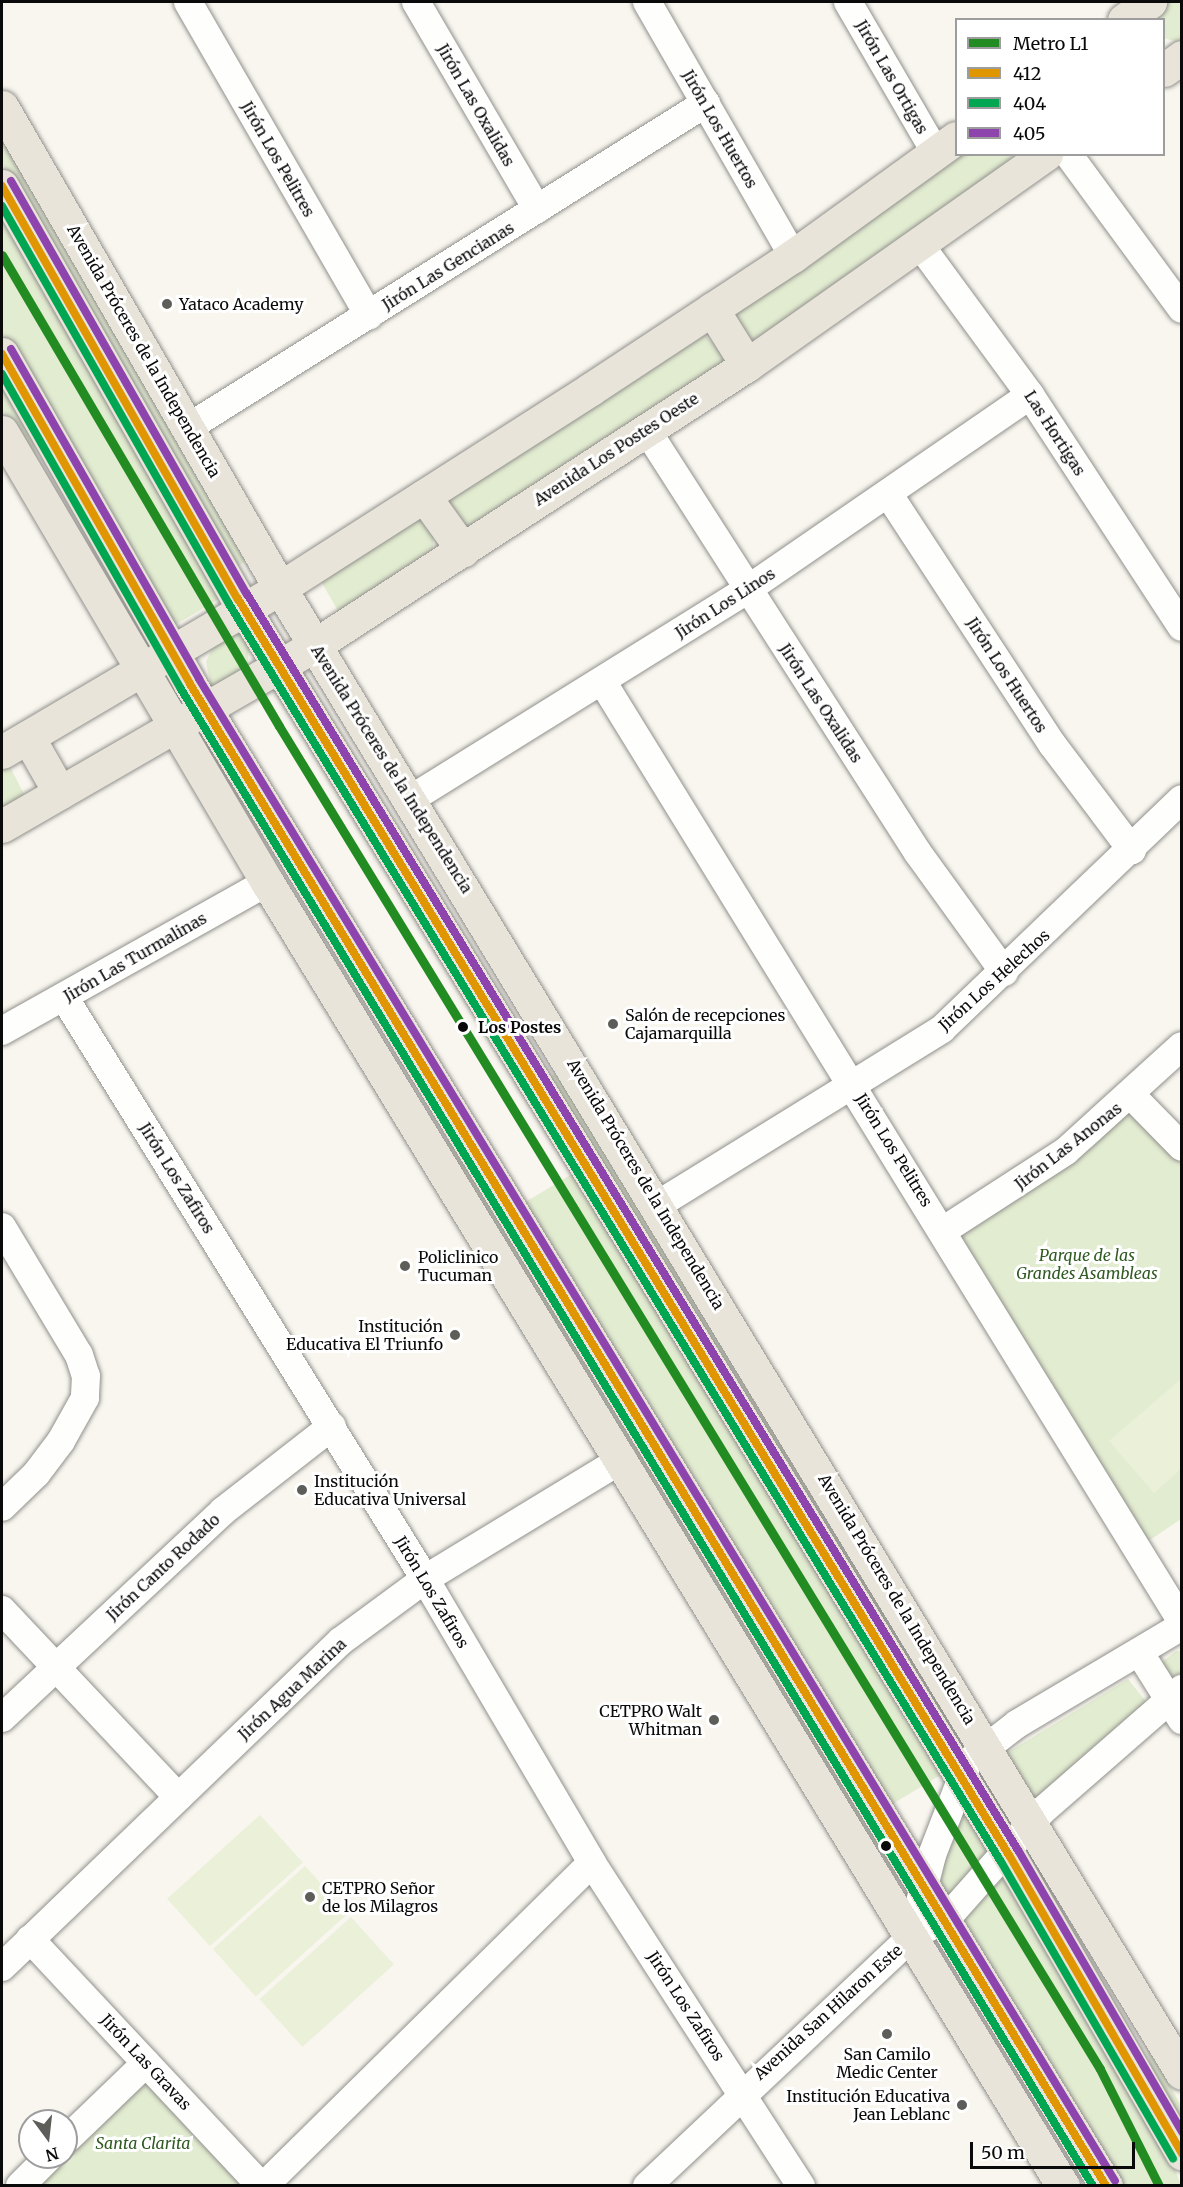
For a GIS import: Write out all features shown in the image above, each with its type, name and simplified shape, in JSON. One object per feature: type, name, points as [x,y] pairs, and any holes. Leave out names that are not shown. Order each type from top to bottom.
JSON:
[{"type":"main road","name":"Avenida Próceres de la Independencia","points":[[2,107],[280,588],[986,1743],[1182,2073]]},
{"type":"main road","points":[[60,793],[15,745],[245,610],[424,496],[793,256],[946,146]]},
{"type":"main road","name":"Avenida Los Postes Oeste","points":[[2,826],[315,645],[747,365],[1043,156]]},
{"type":"main road","points":[[2,186],[245,610],[960,1774],[1182,2154]]},
{"type":"main road","points":[[712,309],[747,365]]},
{"type":"main road","points":[[2,354],[206,709],[927,1885],[1106,2186]]},
{"type":"main road","points":[[2,432],[267,882],[622,1459],[1063,2186]]},
{"type":"main road","points":[[424,496],[463,549]]},
{"type":"street","name":"Jirón Los Pelitres","points":[[188,2],[369,316]]},
{"type":"street","name":"Jirón Las Oxalidas","points":[[416,2],[537,209]]},
{"type":"street","name":"Jirón Los Huertos","points":[[647,2],[793,256]]},
{"type":"street","name":"Jirón Las Ortigas","points":[[848,2],[946,146]]},
{"type":"street","name":"Jirón Las Gencianas","points":[[189,427],[706,103]]},
{"type":"street","points":[[1070,156],[1178,294]]},
{"type":"street","name":"Las Hortigas","points":[[920,245],[1030,395],[1182,627]]},
{"type":"street","name":"Jirón Los Linos","points":[[411,799],[748,589],[889,495],[1030,395]]},
{"type":"street","name":"Jirón Las Oxalidas","points":[[645,429],[918,853],[1004,972]]},
{"type":"street","name":"Jirón Los Huertos","points":[[889,495],[1052,744],[1132,850]]},
{"type":"street","name":"Jirón Los Pelitres","points":[[602,681],[855,1085],[1182,1622]]},
{"type":"street","name":"Jirón Los Helechos","points":[[658,1204],[855,1085],[942,1029],[1132,850],[1182,799]]},
{"type":"street","name":"Jirón Las Turmalinas","points":[[2,1031],[267,882]]},
{"type":"street","name":"Jirón Los Zafiros","points":[[64,997],[332,1426],[592,1863],[742,2091],[801,2186]]},
{"type":"street","name":"Jirón Las Anonas","points":[[944,1230],[1066,1151],[1132,1096],[1182,1046]]},
{"type":"street","points":[[1132,1096],[1182,1147]]},
{"type":"street","points":[[2,1227],[79,1355],[86,1376],[86,1398],[61,1441],[36,1474],[2,1507]]},
{"type":"street","name":"Jirón Canto Rodado","points":[[2,1718],[223,1511],[332,1426]]},
{"type":"street","name":"Jirón Agua Marina","points":[[2,1967],[341,1641],[425,1579],[622,1459]]},
{"type":"street","points":[[2,1610],[178,1797]]},
{"type":"street","points":[[986,1743],[1141,1655],[1182,1626]]},
{"type":"street","points":[[911,1937],[947,1918],[1009,1855],[1032,1821],[1177,1703],[1141,1655]]},
{"type":"street","name":"Avenida San Hilaron Este","points":[[647,2186],[742,2091],[911,1937],[960,1774],[986,1743]]},
{"type":"street","points":[[262,2186],[592,1863]]},
{"type":"street","name":"Jirón Las Gravas","points":[[30,1939],[262,2186]]},
{"type":"street","points":[[78,2128],[146,2063]]},
{"type":"street","points":[[20,2186],[37,2169]]},
{"type":"green space","points":[[1166,2],[1181,2],[1181,43],[1165,38],[1165,18],[1153,18]]},
{"type":"green space","points":[[2,130],[250,558],[235,568],[2,163]]},
{"type":"green space","points":[[955,155],[1024,156],[765,341],[752,340],[737,318],[740,305]]},
{"type":"green space","points":[[2,210],[224,596],[173,626],[2,333]]},
{"type":"green space","points":[[702,333],[718,347],[724,362],[472,531],[460,525],[448,502],[448,491]]},
{"type":"green space","points":[[2,382],[32,436],[42,480],[2,410]]},
{"type":"green space","points":[[411,517],[424,519],[433,531],[433,554],[341,616],[318,576]]},
{"type":"green space","points":[[243,629],[249,648],[247,670],[213,696],[206,662],[214,644]]},
{"type":"green space","points":[[8,763],[25,796],[2,811],[2,767]]},
{"type":"green space","points":[[567,1065],[979,1752],[967,1761],[550,1077]]},
{"type":"green space","name":"Parque de las Grandes Asambleas","points":[[1133,1107],[1181,1159],[1181,1519],[1147,1542],[956,1236]]},
{"type":"green space","points":[[456,1134],[906,1865],[892,1885],[443,1144]]},
{"type":"green space","points":[[577,1171],[940,1775],[888,1807],[525,1202]]},
{"type":"green space","points":[[1181,1379],[1181,1469],[1154,1493],[1109,1441]]},
{"type":"green space","points":[[1176,1651],[1181,1651],[1181,1678],[1173,1685],[1158,1665]]},
{"type":"green space","points":[[1128,1679],[1148,1704],[1033,1809],[1002,1756]]},
{"type":"green space","points":[[964,1807],[995,1859],[953,1904],[938,1880]]},
{"type":"green space","points":[[260,1815],[303,1863],[210,1946],[167,1899]]},
{"type":"green space","points":[[305,1866],[348,1914],[256,1997],[213,1949]]},
{"type":"green space","points":[[1005,1876],[1166,2146],[1181,2185],[1120,2185],[961,1920]]},
{"type":"green space","points":[[351,1917],[394,1965],[302,2047],[260,1999]]},
{"type":"green space","points":[[1143,2034],[1181,2106],[1181,2127],[1153,2075]]},
{"type":"green space","name":"Santa Clarita","points":[[144,2081],[242,2186],[37,2186],[54,2169],[78,2169],[78,2146]]},
{"type":"metro line","name":"L1","points":[[2,255],[279,726],[1100,2069],[1159,2186]]},
{"type":"transit line","name":"405","points":[[11,181],[247,594],[1018,1850],[1182,2132]]},
{"type":"transit line","name":"412","points":[[2,186],[238,599],[1009,1855],[1182,2153]]},
{"type":"transit line","name":"404","points":[[2,206],[229,604],[1000,1860],[1173,2159]]},
{"type":"transit line","name":"405","points":[[11,349],[199,679],[1115,2181]]},
{"type":"transit line","name":"412","points":[[2,354],[190,684],[1106,2186]]},
{"type":"transit line","name":"404","points":[[2,374],[181,689],[1093,2186]]},
{"type":"place","name":"Yataco Academy","points":[[167,304]]},
{"type":"place","name":"Salón de recepciones Cajamarquilla","points":[[613,1024]]},
{"type":"place","name":"Los Postes","points":[[463,1027]]},
{"type":"place","name":"Policlinico Tucuman","points":[[405,1266]]},
{"type":"place","name":"Institución Educativa El Triunfo","points":[[455,1335]]},
{"type":"place","name":"Institución Educativa Universal","points":[[302,1490]]},
{"type":"place","name":"CETPRO Walt Whitman","points":[[714,1720]]},
{"type":"place","name":"CETPRO Señor de los Milagros","points":[[310,1897]]},
{"type":"place","name":"San Camilo Medic Center","points":[[887,2034]]},
{"type":"place","name":"Institución Educativa Jean Leblanc","points":[[962,2105]]}]
